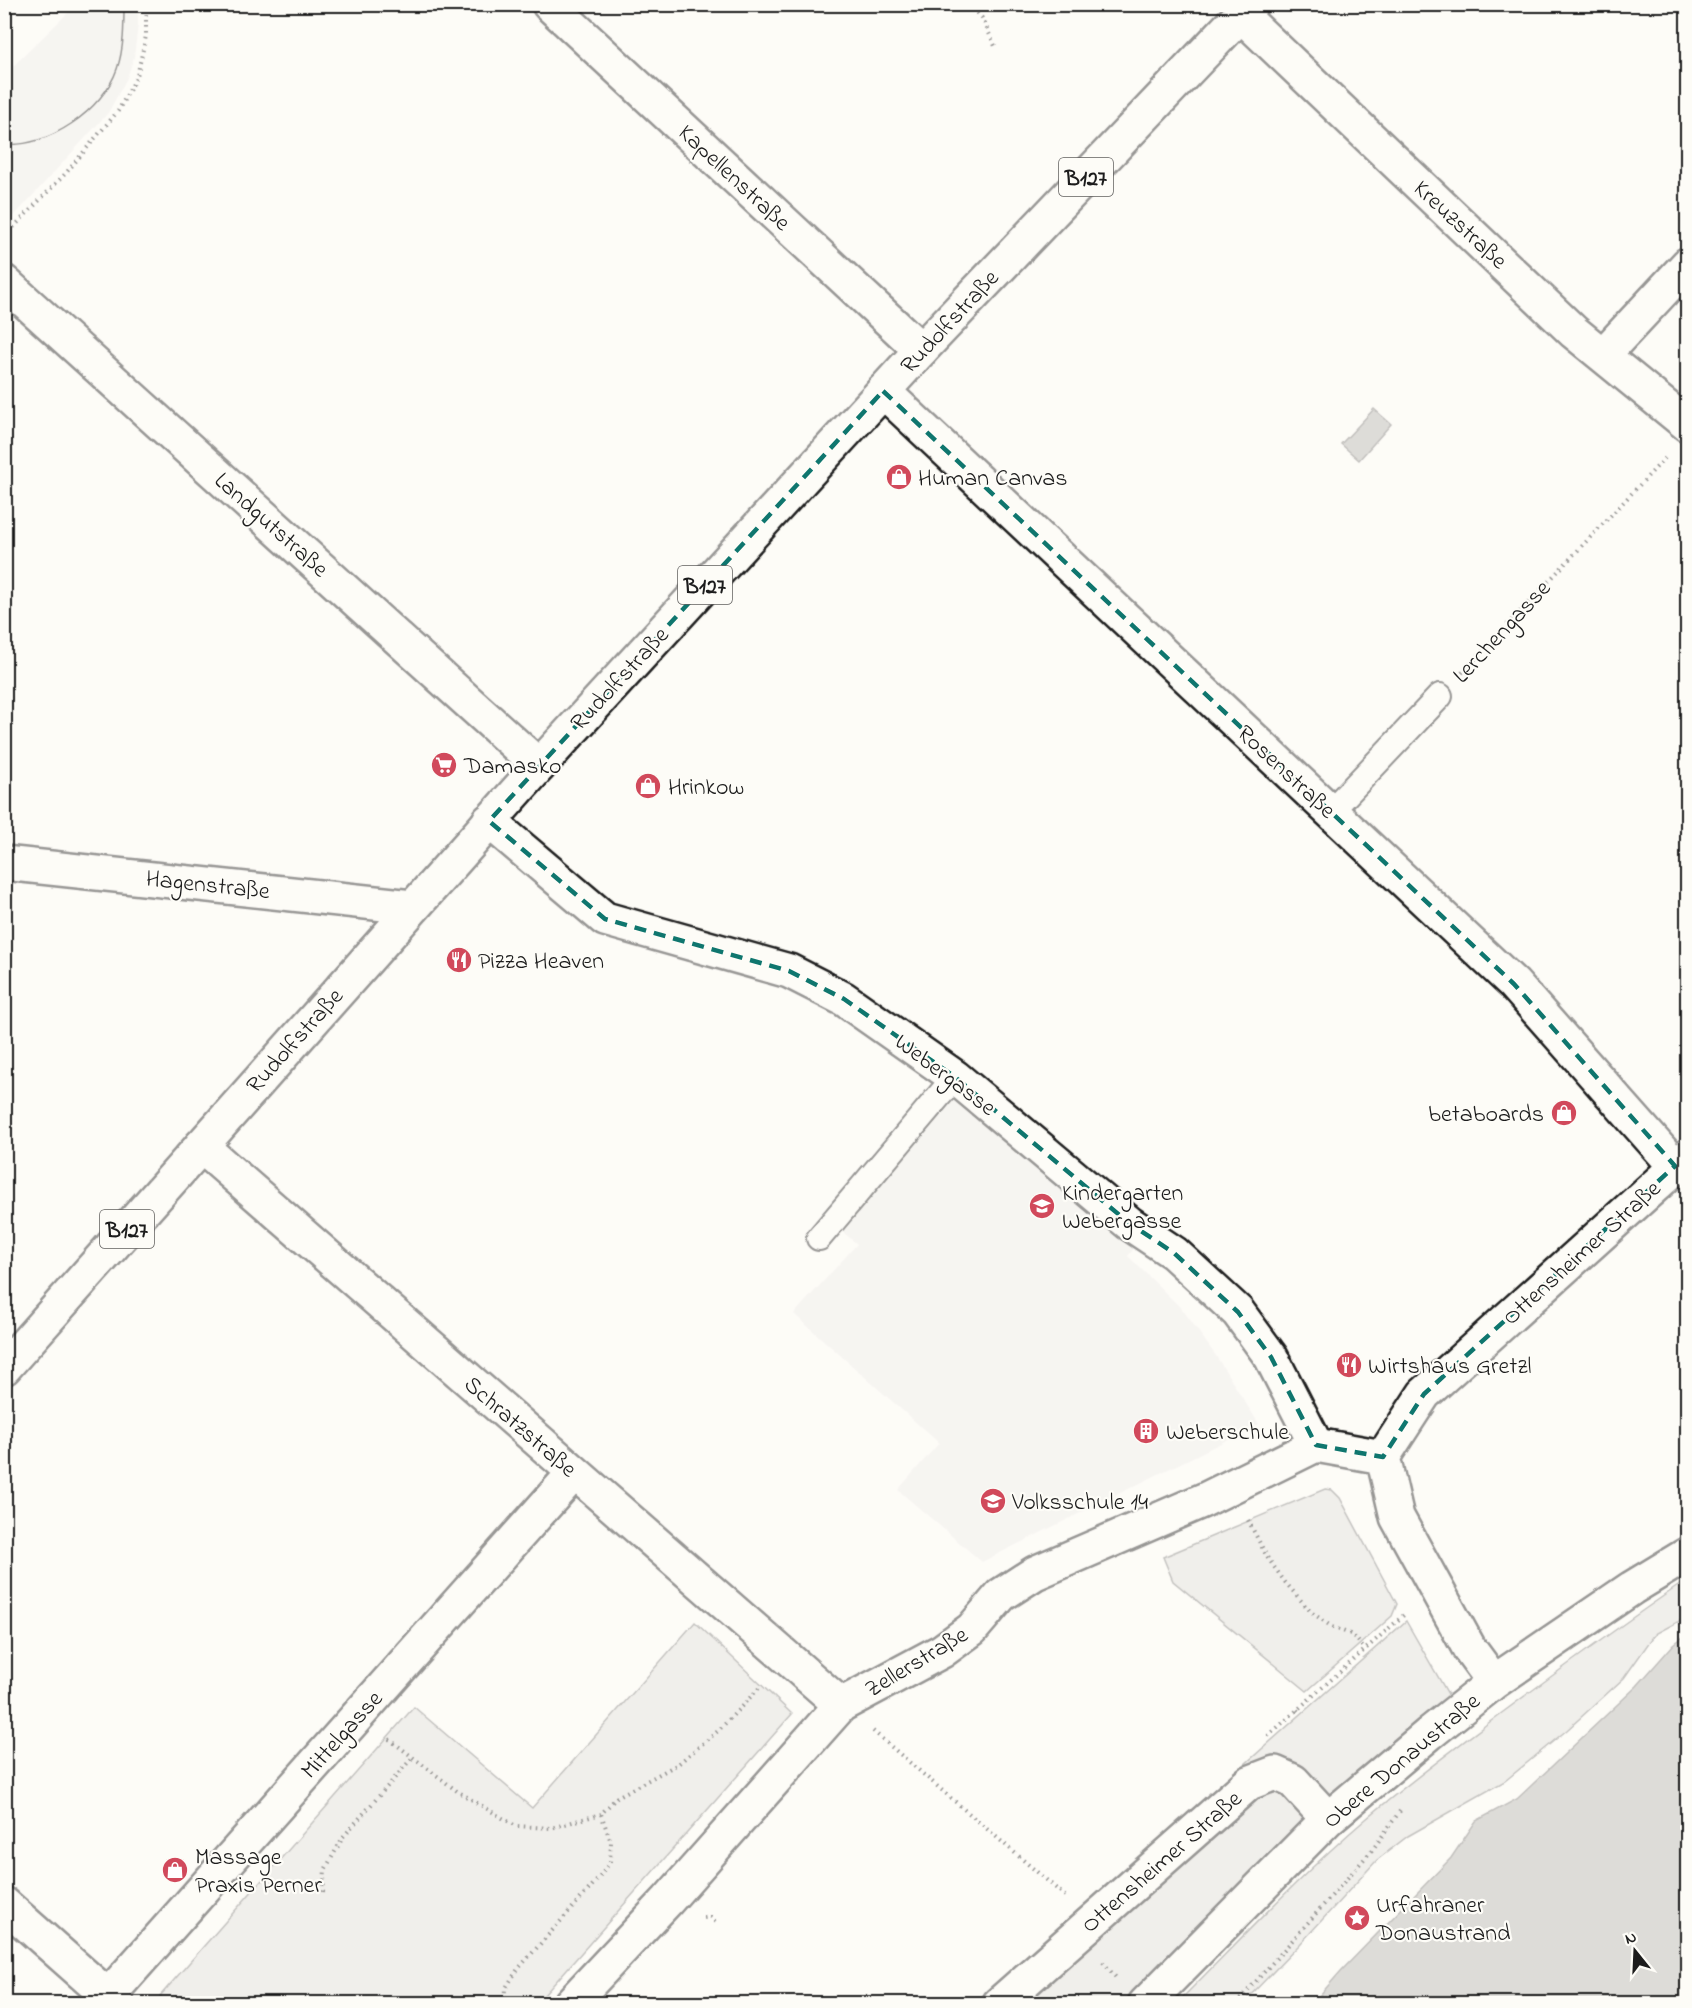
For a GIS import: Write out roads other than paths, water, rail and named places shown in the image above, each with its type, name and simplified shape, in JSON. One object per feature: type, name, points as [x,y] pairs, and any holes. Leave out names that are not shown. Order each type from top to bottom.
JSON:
[{"type":"street","name":"Kapellenstraße","points":[[549,4],[921,350]]},
{"type":"street","name":"Rudolfstraße","points":[[4,1368],[489,820],[921,350],[1246,10]]},
{"type":"street","name":"Kreuzstraße","points":[[1246,10],[1574,332],[1603,355],[1679,438]]},
{"type":"street","points":[[1603,355],[1688,264]]},
{"type":"street","name":"Landgutstraße","points":[[4,282],[539,766]]},
{"type":"street","name":"Rosenstraße","points":[[883,391],[1514,984],[1684,1161]]},
{"type":"street","name":"Webergasse","points":[[489,820],[605,919],[789,971],[844,999],[955,1077],[1130,1223],[1174,1253],[1238,1312],[1271,1357],[1316,1445]]},
{"type":"street","name":"Hagenstraße","points":[[4,863],[412,907]]},
{"type":"street","name":"Schratzstraße","points":[[201,1146],[853,1715]]},
{"type":"street","name":"Ottensheimer Straße","points":[[1383,1457],[1424,1394],[1684,1161]]},
{"type":"street","points":[[1316,1445],[1383,1457],[1397,1517],[1469,1647],[1494,1683]]},
{"type":"street","name":"Zellerstraße","points":[[570,2004],[668,1900],[853,1715],[972,1629],[1001,1595],[1035,1573],[1204,1500],[1316,1445]]},
{"type":"street","name":"Mittelgasse","points":[[113,2000],[574,1473]]},
{"type":"street","name":"Obere Donaustraße","points":[[1145,2004],[1328,1819],[1430,1733],[1494,1683],[1632,1588],[1688,1554]]},
{"type":"street","name":"Ottensheimer Straße","points":[[999,2004],[1249,1783],[1275,1773],[1293,1781],[1328,1819]]},
{"type":"street","points":[[4,1904],[113,2000]]},
{"type":"lane","name":"Lerchengasse","points":[[1330,812],[1440,696]]},
{"type":"lane","points":[[819,1238],[955,1077]]},
{"type":"tram line","points":[[4,144],[21,144],[55,133],[71,124],[99,99],[110,84],[121,54],[124,4]]},
{"type":"place","name":"Human Canvas","points":[[899,477]]},
{"type":"place","name":"Damasko","points":[[444,765]]},
{"type":"place","name":"Hrinkow","points":[[648,786]]},
{"type":"place","name":"Pizza Heaven","points":[[459,960]]},
{"type":"place","name":"betaboards","points":[[1564,1113]]},
{"type":"place","name":"Kindergarten Webergasse","points":[[1042,1206]]},
{"type":"place","name":"Wirtshaus Gretzl","points":[[1349,1365]]},
{"type":"place","name":"Weberschule","points":[[1146,1431]]},
{"type":"place","name":"Volksschule 14","points":[[993,1501]]},
{"type":"place","name":"Massage Praxis Perner","points":[[175,1870]]},
{"type":"place","name":"Urfahraner Donaustrand","points":[[1357,1918]]}]
